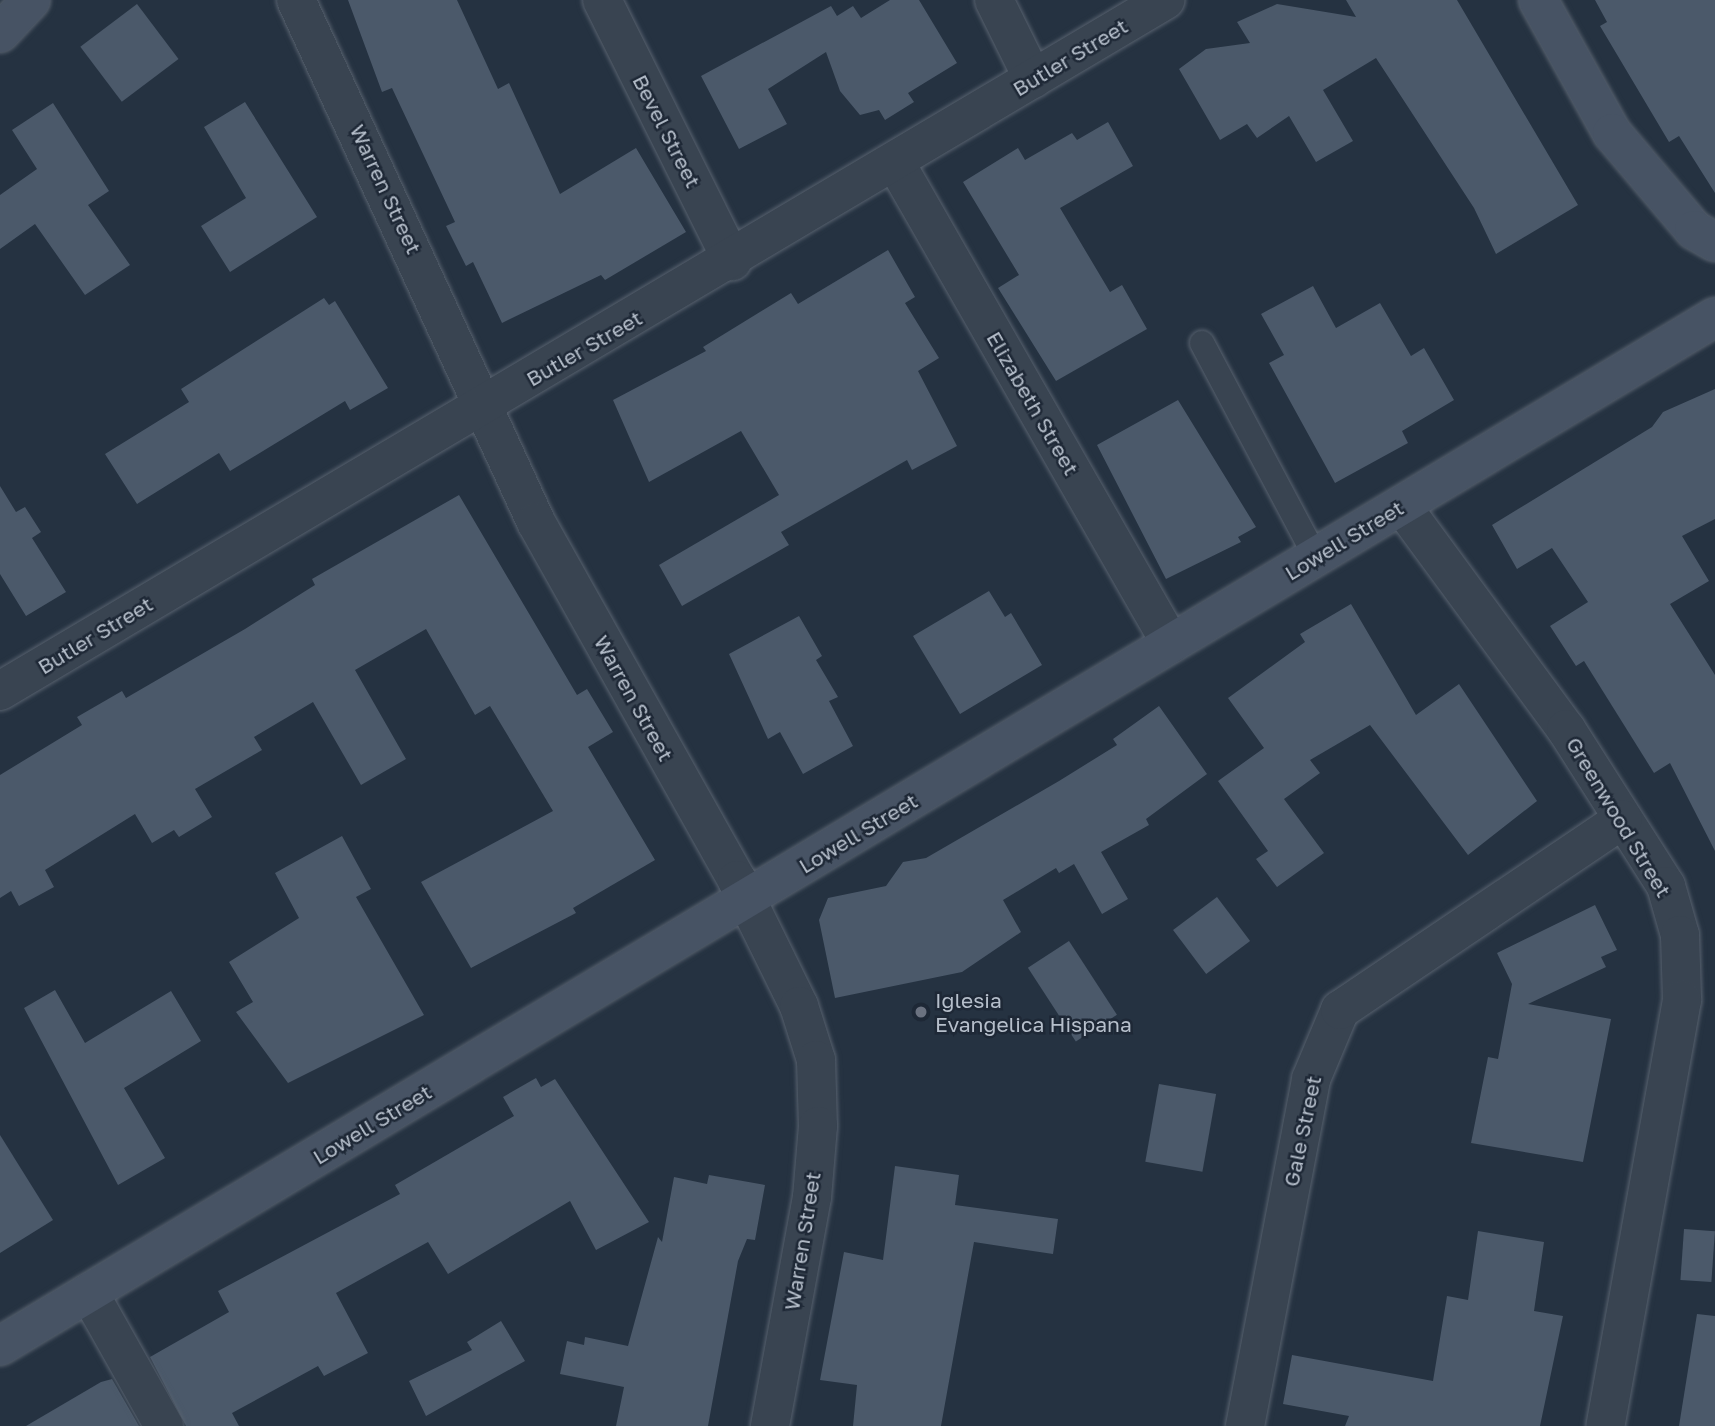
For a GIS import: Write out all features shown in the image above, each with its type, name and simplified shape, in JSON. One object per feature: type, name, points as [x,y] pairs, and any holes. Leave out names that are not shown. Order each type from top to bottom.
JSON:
[{"type":"street","points":[[0,33],[31,0]]},
{"type":"street","name":"Warren Street","points":[[296,0],[536,522],[747,900],[799,1006],[816,1060],[812,1197],[769,1426]]},
{"type":"street","name":"Bevel Street","points":[[602,0],[732,261]]},
{"type":"street","points":[[994,0],[1033,79]]},
{"type":"street","name":"Butler Street","points":[[0,691],[732,261],[1165,0]]},
{"type":"street","points":[[1538,0],[1612,133],[1694,229],[1715,242]]},
{"type":"street","name":"Elizabeth Street","points":[[895,163],[1171,644]]},
{"type":"street","name":"Lowell Street","points":[[0,1346],[1715,317]]},
{"type":"street","name":"Greenwood Street","points":[[1402,506],[1566,729],[1665,886],[1680,934],[1682,1000],[1605,1426]]},
{"type":"street","name":"Gale Street","points":[[1245,1426],[1311,1079],[1340,1010],[1623,819]]},
{"type":"street","points":[[89,1293],[164,1426]]},
{"type":"lane","points":[[1202,344],[1316,557]]},
{"type":"building","points":[[348,0],[457,0],[498,89],[509,83],[560,194],[636,148],[686,232],[605,280],[601,275],[502,323],[473,262],[466,266],[446,226],[455,222],[392,88],[382,92]]},
{"type":"building","points":[[890,0],[919,0],[957,63],[908,93],[914,102],[885,120],[879,110],[860,115],[840,91],[826,52],[768,89],[787,124],[739,149],[701,76],[831,6],[837,16],[853,6],[861,18]]},
{"type":"building","points":[[1346,0],[1457,0],[1578,205],[1496,254],[1474,208],[1376,58],[1323,90],[1353,141],[1316,162],[1289,116],[1257,138],[1247,124],[1220,140],[1179,69],[1206,49],[1250,43],[1237,22],[1277,4],[1356,17]]},
{"type":"building","points":[[1595,0],[1715,0],[1715,193],[1679,136],[1669,142],[1600,26],[1607,22]]},
{"type":"building","points":[[137,4],[179,59],[122,102],[80,47]]},
{"type":"building","points":[[245,102],[317,217],[230,272],[201,226],[246,198],[204,127]]},
{"type":"building","points":[[53,103],[109,191],[88,205],[130,265],[85,295],[35,224],[0,249],[0,195],[37,169],[12,130]]},
{"type":"building","points":[[1108,122],[1133,166],[1060,208],[1110,292],[1122,285],[1147,329],[1056,381],[998,288],[1019,275],[963,182],[1018,148],[1025,160],[1072,133],[1077,140]]},
{"type":"building","points":[[888,250],[915,297],[905,303],[939,358],[918,371],[957,446],[912,470],[907,460],[781,532],[789,545],[682,606],[659,565],[779,495],[741,431],[649,482],[613,400],[706,351],[703,347],[791,293],[798,304]]},
{"type":"building","points":[[1313,286],[1336,328],[1380,303],[1411,356],[1424,348],[1454,400],[1402,431],[1408,443],[1335,483],[1269,363],[1284,355],[1261,314]]},
{"type":"building","points":[[324,298],[329,305],[335,301],[388,388],[350,410],[345,401],[230,471],[219,453],[137,504],[105,454],[189,402],[181,389]]},
{"type":"building","points":[[1715,389],[1715,519],[1682,536],[1709,581],[1670,604],[1715,675],[1715,851],[1670,763],[1654,773],[1584,661],[1576,666],[1550,626],[1588,602],[1552,548],[1517,569],[1492,525],[1652,427],[1663,412]]},
{"type":"building","points":[[1178,400],[1256,527],[1238,537],[1241,542],[1166,579],[1097,445]]},
{"type":"building","points":[[0,486],[16,512],[25,507],[41,532],[32,538],[66,592],[26,616],[0,574]]},
{"type":"building","points":[[459,495],[577,695],[587,689],[613,732],[588,747],[655,860],[573,908],[576,913],[471,968],[421,882],[553,811],[490,706],[475,715],[426,629],[355,670],[406,759],[361,785],[313,702],[254,737],[262,750],[195,789],[212,817],[179,837],[174,830],[152,843],[135,814],[45,870],[54,887],[19,906],[11,891],[0,898],[0,775],[82,725],[77,717],[122,691],[126,698],[245,629],[315,585],[312,579]]},
{"type":"building","points":[[989,591],[1005,617],[1011,613],[1042,665],[960,714],[913,636]]},
{"type":"building","points":[[1351,604],[1416,715],[1459,684],[1537,801],[1468,855],[1370,725],[1310,760],[1320,773],[1284,799],[1324,853],[1277,887],[1256,859],[1268,851],[1218,781],[1264,748],[1228,698],[1305,642],[1300,634]]},
{"type":"building","points":[[799,616],[822,656],[816,660],[838,697],[829,701],[853,746],[803,774],[780,732],[768,739],[729,654]]},
{"type":"building","points":[[1159,706],[1207,774],[1146,819],[1149,825],[1101,852],[1128,899],[1102,914],[1074,864],[1059,873],[1056,868],[1003,900],[1021,932],[962,972],[835,998],[819,920],[828,898],[886,886],[903,862],[926,858],[1059,781],[1117,745],[1113,739]]},
{"type":"building","points":[[342,836],[371,889],[356,897],[424,1015],[288,1083],[236,1012],[253,1002],[229,962],[299,918],[275,873]]},
{"type":"building","points":[[1217,897],[1250,941],[1206,974],[1173,930]]},
{"type":"building","points":[[1595,905],[1617,950],[1601,957],[1606,967],[1528,1004],[1611,1019],[1583,1162],[1471,1143],[1488,1057],[1498,1059],[1512,984],[1497,953]]},
{"type":"building","points":[[1069,941],[1117,1015],[1076,1041],[1028,968]]},
{"type":"building","points":[[55,990],[85,1043],[171,991],[201,1041],[124,1088],[165,1158],[118,1185],[24,1008]]},
{"type":"building","points":[[536,1078],[541,1087],[555,1079],[649,1222],[596,1250],[570,1201],[448,1274],[428,1242],[336,1293],[368,1353],[324,1376],[318,1366],[232,1413],[239,1426],[186,1426],[150,1357],[229,1312],[218,1291],[400,1194],[395,1185],[514,1116],[503,1097]]},
{"type":"building","points":[[1159,1084],[1216,1094],[1202,1172],[1145,1162]]},
{"type":"building","points":[[0,1135],[53,1220],[0,1253]]},
{"type":"building","points":[[895,1166],[959,1175],[955,1205],[1058,1219],[1053,1254],[974,1242],[941,1426],[853,1426],[857,1385],[820,1380],[844,1252],[883,1260]]},
{"type":"building","points":[[709,1175],[765,1185],[755,1240],[747,1239],[738,1261],[708,1426],[616,1426],[624,1387],[560,1374],[567,1341],[584,1345],[585,1337],[628,1346],[658,1237],[662,1242],[674,1177],[707,1184]]},
{"type":"building","points":[[1684,1229],[1715,1231],[1711,1282],[1680,1280]]},
{"type":"building","points":[[1478,1231],[1544,1242],[1534,1311],[1563,1316],[1540,1426],[1345,1426],[1349,1416],[1283,1404],[1292,1355],[1433,1381],[1447,1296],[1468,1300]]},
{"type":"building","points":[[1697,1314],[1715,1316],[1715,1426],[1679,1426]]},
{"type":"building","points":[[501,1321],[525,1361],[426,1416],[409,1381],[472,1350],[467,1342]]},
{"type":"building","points":[[112,1379],[139,1426],[26,1426],[101,1382]]},
{"type":"place","name":"Iglesia Evangelica Hispana","points":[[921,1012]]}]
